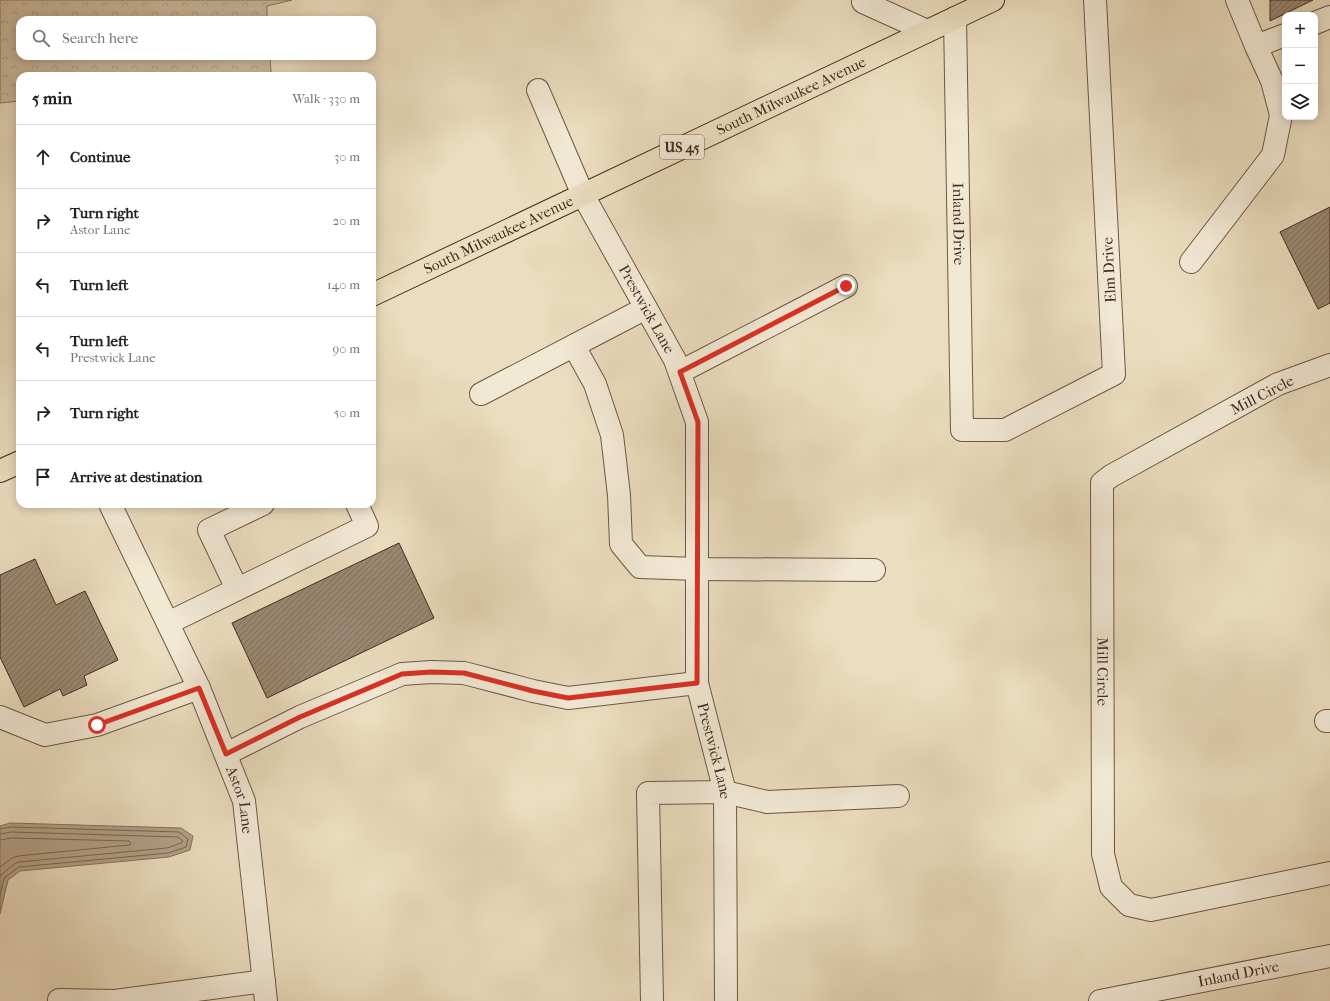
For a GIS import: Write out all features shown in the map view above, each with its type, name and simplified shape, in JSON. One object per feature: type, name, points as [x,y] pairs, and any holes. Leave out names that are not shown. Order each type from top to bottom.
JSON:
[{"type":"main road","name":"South Milwaukee Avenue","points":[[376,293],[992,0]]},
{"type":"main road","points":[[0,471],[16,464]]},
{"type":"street","name":"Elm Drive","points":[[962,430],[1005,430],[1114,374],[1095,0]]},
{"type":"street","points":[[1191,262],[1273,155],[1281,115],[1272,81],[1237,0]]},
{"type":"street","points":[[863,2],[927,31]]},
{"type":"street","points":[[1318,22],[1330,17]]},
{"type":"street","name":"Inland Drive","points":[[956,18],[962,430]]},
{"type":"street","points":[[1256,46],[1282,36]]},
{"type":"street","name":"Prestwick Lane","points":[[538,90],[583,195],[675,360],[698,422],[697,683],[725,792],[726,1001]]},
{"type":"street","points":[[680,372],[846,286]]},
{"type":"street","points":[[482,394],[646,308]]},
{"type":"street","points":[[574,346],[595,384],[612,435],[620,495],[621,544],[640,567],[697,569],[874,570]]},
{"type":"street","name":"Mill Circle","points":[[1330,365],[1278,384],[1111,476],[1102,483],[1103,854],[1111,887],[1129,905],[1151,910],[1330,873]]},
{"type":"street","name":"Astor Lane","points":[[112,508],[199,688],[244,801],[265,991]]},
{"type":"street","points":[[237,589],[209,530],[255,508]]},
{"type":"street","points":[[168,623],[367,526],[359,508]]},
{"type":"street","points":[[226,754],[300,717],[402,674],[431,672],[464,673],[533,691],[568,698],[697,683]]},
{"type":"street","points":[[0,717],[45,735],[97,725],[199,688]]},
{"type":"street","points":[[652,1001],[648,793],[725,792],[767,802],[898,796]]},
{"type":"street","name":"Inland Drive","points":[[1100,1001],[1124,999],[1330,956]]},
{"type":"street","points":[[59,1000],[115,1001],[265,991]]},
{"type":"green space","points":[[0,0],[292,0],[267,6],[267,16],[16,16],[16,60],[270,60],[271,72],[16,72],[16,101],[0,103]]},
{"type":"water","points":[[10,823],[181,828],[193,836],[190,850],[169,857],[20,871],[8,880],[0,914],[0,826]]},
{"type":"building","points":[[1270,0],[1313,0],[1288,12],[1282,12],[1282,15],[1270,21]]},
{"type":"building","points":[[1330,207],[1330,303],[1318,309],[1280,232]]},
{"type":"building","points":[[399,543],[434,618],[267,698],[232,623]]},
{"type":"building","points":[[35,559],[56,605],[85,591],[118,660],[84,676],[87,685],[63,696],[60,689],[24,707],[0,657],[0,575]]},
{"type":"route","points":[[97,725],[199,688],[226,754],[300,717],[402,674],[431,672],[464,673],[533,691],[568,698],[697,683],[698,422],[680,372],[846,286]]}]
